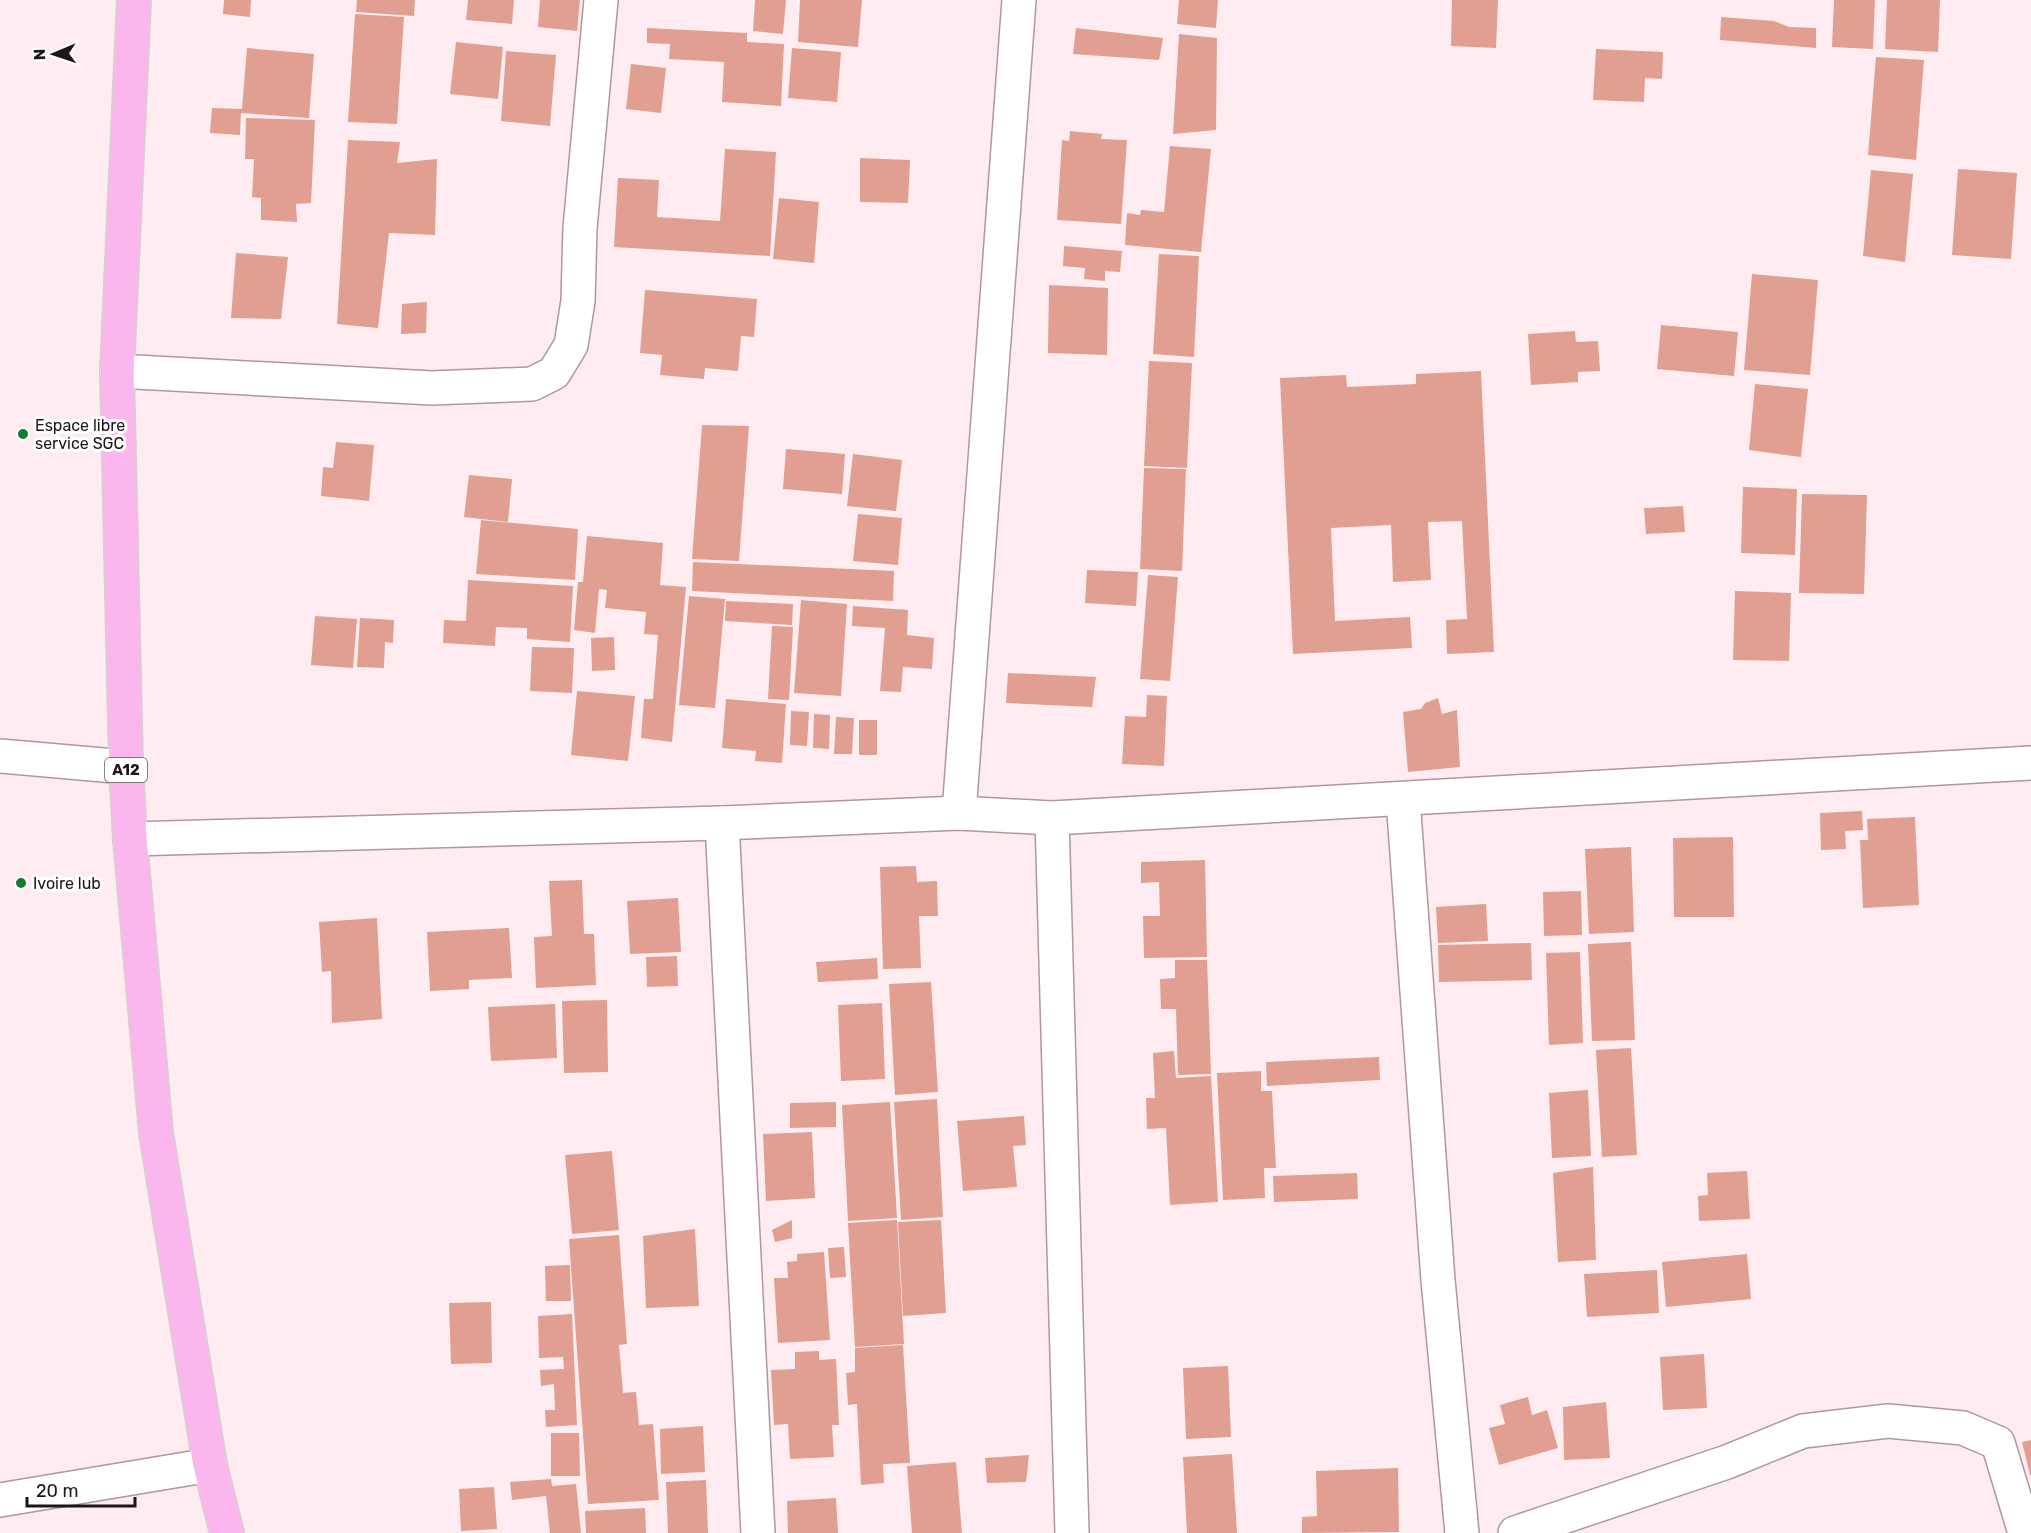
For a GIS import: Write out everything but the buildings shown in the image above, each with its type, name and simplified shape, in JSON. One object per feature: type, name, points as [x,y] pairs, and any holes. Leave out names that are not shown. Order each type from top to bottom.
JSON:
[{"type":"main road","name":"A12","points":[[134,0],[117,370],[126,767],[130,839],[156,1133],[210,1465],[227,1533]]},
{"type":"street","points":[[117,370],[432,388],[532,384],[554,373],[571,345],[578,301],[580,228],[601,0]]},
{"type":"street","points":[[959,813],[1019,0]]},
{"type":"street","points":[[0,756],[126,767]]},
{"type":"street","points":[[130,839],[722,823],[959,813],[1052,818],[2031,763]]},
{"type":"street","points":[[1403,799],[1438,1280],[1462,1533]]},
{"type":"street","points":[[1052,818],[1072,1533]]},
{"type":"street","points":[[722,823],[758,1533]]},
{"type":"street","points":[[1515,1533],[1727,1462],[1803,1431],[1888,1421],[1963,1428],[1998,1443],[2025,1533]]},
{"type":"street","points":[[0,1500],[210,1465]]},
{"type":"place","name":"Espace libre service SGC","points":[[23,434]]},
{"type":"place","name":"Ivoire lub","points":[[21,883]]}]
